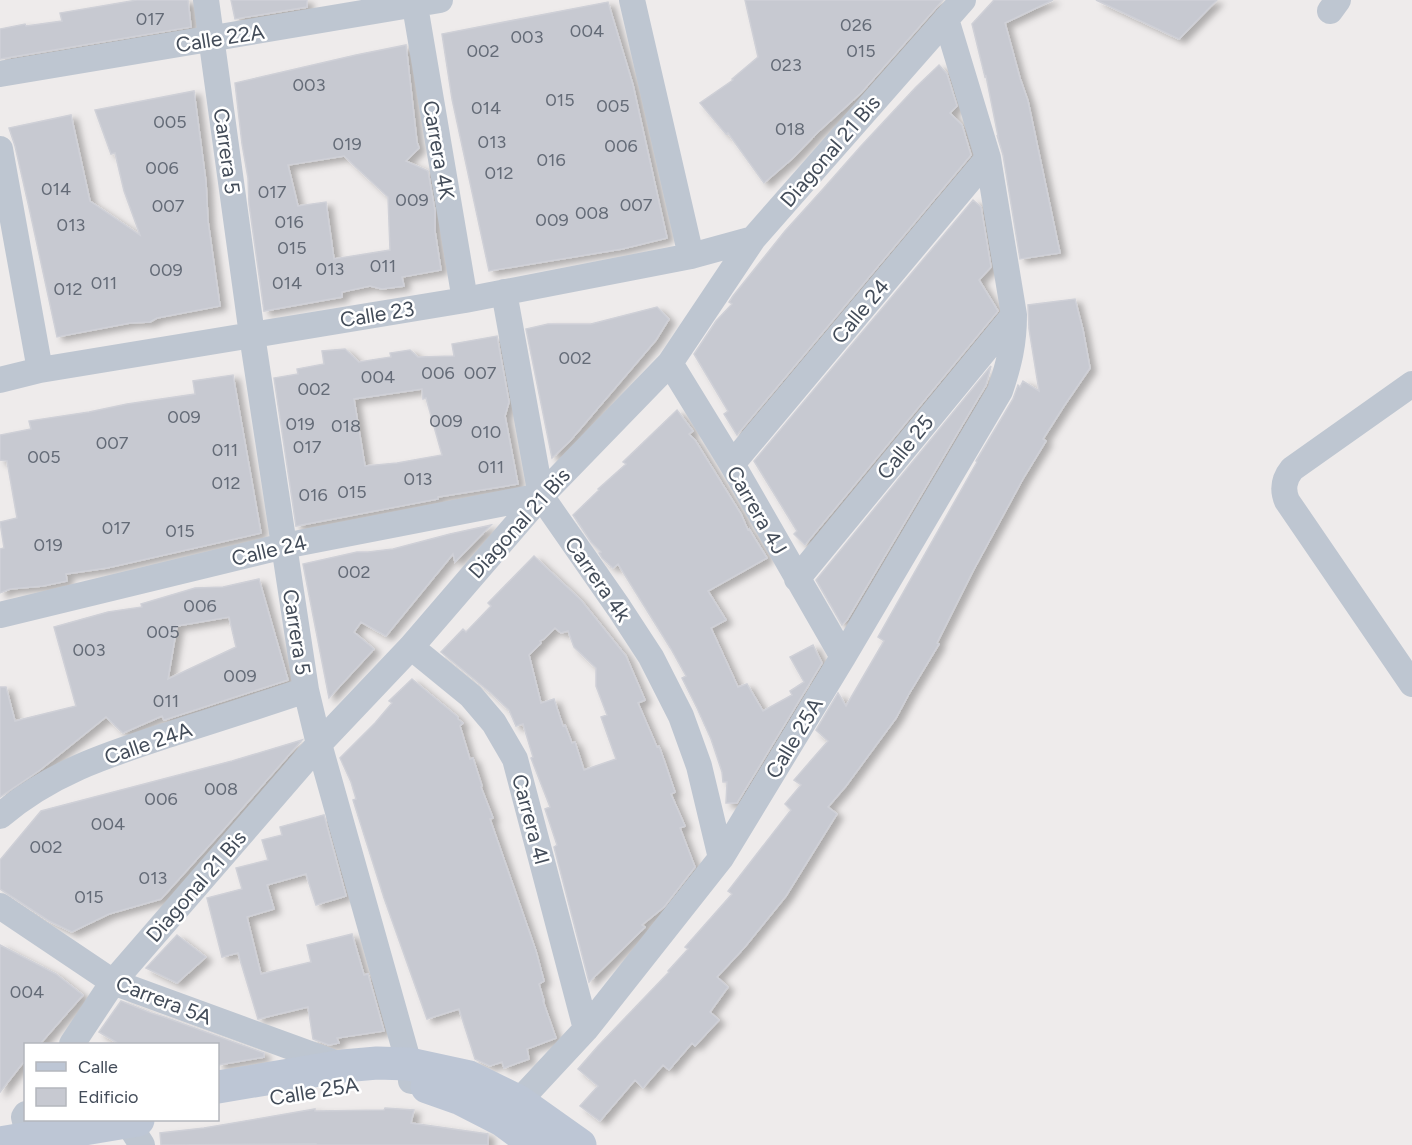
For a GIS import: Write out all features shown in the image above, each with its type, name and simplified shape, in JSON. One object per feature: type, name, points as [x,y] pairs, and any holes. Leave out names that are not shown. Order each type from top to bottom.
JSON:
[{"type":"street","name":"Carrera 5","points":[[206,0],[252,335],[306,690],[410,1072]]},
{"type":"street","name":"Calle 22A","points":[[0,74],[440,0]]},
{"type":"street","points":[[632,0],[691,256]]},
{"type":"street","name":"Diagonal 21 Bis","points":[[73,1043],[113,982],[319,744],[411,647],[541,496],[670,363],[753,239],[963,0]]},
{"type":"street","name":"Carrera 4K","points":[[414,3],[465,300]]},
{"type":"street","name":"Calle 25A","points":[[510,1110],[586,1029],[721,858],[1000,391],[1011,354],[1014,315],[988,158],[946,19]]},
{"type":"street","points":[[0,149],[40,370]]},
{"type":"street","name":"Calle 24","points":[[732,464],[988,158]]},
{"type":"street","name":"Calle 23","points":[[0,380],[40,370],[465,300],[691,256],[753,239]]},
{"type":"street","name":"Carrera 4k","points":[[504,292],[541,496],[651,657],[681,716],[699,765],[721,858]]},
{"type":"street","name":"Calle 25","points":[[797,579],[1014,315]]},
{"type":"street","name":"Carrera 4J","points":[[670,363],[732,464],[843,657]]},
{"type":"street","points":[[1412,384],[1292,469],[1283,489],[1287,501],[1412,684]]},
{"type":"street","name":"Calle 24","points":[[0,615],[284,546],[541,496]]},
{"type":"street","name":"Carrera 4l","points":[[411,647],[471,696],[494,723],[515,759],[586,1029]]},
{"type":"street","name":"Calle 24A","points":[[0,816],[34,789],[107,755],[306,690]]},
{"type":"street","name":"Carrera 5A","points":[[0,906],[113,982],[342,1066]]},
{"type":"street","name":"Calle 25A","points":[[219,1087],[342,1066],[378,1063],[410,1072]]},
{"type":"street","points":[[410,1072],[461,1099],[510,1110],[580,1145]]},
{"type":"street","name":"Calle 25A","points":[[219,1106],[410,1072]]},
{"type":"street","points":[[510,1110],[536,1145]]},
{"type":"street","points":[[17,1125],[133,1126]]},
{"type":"building","points":[[137,0],[188,0],[191,27],[0,59],[0,29],[62,21],[60,13]]},
{"type":"building","points":[[231,0],[307,0],[307,7],[235,19]]},
{"type":"building","points":[[745,0],[943,0],[861,93],[764,183],[728,133],[726,134],[700,103],[733,80],[758,57]]},
{"type":"building","points":[[994,0],[1053,0],[1005,23],[1028,101],[1060,253],[1020,259],[1003,155],[972,24]]},
{"type":"building","points":[[1096,0],[1217,0],[1179,39]]},
{"type":"building","points":[[608,2],[633,85],[667,238],[622,249],[489,271],[452,99],[442,34]]},
{"type":"building","points":[[406,45],[419,148],[406,161],[428,171],[441,270],[402,277],[404,286],[382,289],[370,286],[342,292],[342,297],[264,311],[235,83]],"holes":[[[344,156],[388,197],[390,250],[334,259],[326,202],[298,206],[288,165]]]},
{"type":"building","points":[[939,65],[947,74],[957,106],[950,113],[962,125],[971,155],[737,435],[724,414],[728,411],[694,354],[716,321],[732,304],[729,302],[733,296],[785,231],[861,146]]},
{"type":"building","points":[[194,91],[220,306],[157,318],[150,322],[130,323],[57,337],[15,146],[9,128],[71,115],[90,201],[140,235],[124,191],[115,153],[111,154],[95,110]]},
{"type":"building","points":[[973,200],[981,207],[991,267],[979,280],[998,311],[805,545],[794,534],[797,531],[754,461]]},
{"type":"building","points":[[1075,299],[1090,368],[1043,439],[1046,441],[973,571],[937,643],[939,644],[896,718],[828,807],[837,814],[786,896],[717,977],[728,987],[710,1012],[719,1020],[695,1046],[692,1043],[669,1070],[663,1065],[643,1088],[635,1080],[600,1121],[580,1106],[598,1086],[578,1069],[688,949],[685,947],[732,894],[728,891],[791,810],[785,804],[801,785],[794,780],[828,741],[816,730],[838,693],[846,706],[884,641],[878,637],[1013,399],[1018,385],[1020,387],[1023,381],[1039,391],[1029,329],[1028,305]]},
{"type":"building","points":[[657,307],[669,319],[656,340],[570,441],[552,458],[526,329],[548,324],[591,324]]},
{"type":"building","points":[[497,336],[509,402],[505,416],[518,484],[438,497],[438,499],[296,526],[274,378],[298,374],[297,369],[324,364],[322,351],[345,349],[359,362],[391,357],[390,353],[410,350],[418,357],[454,356],[452,344]],"holes":[[[422,389],[423,399],[426,398],[442,455],[365,466],[354,399]]]},
{"type":"building","points":[[991,366],[986,385],[842,625],[816,580]]},
{"type":"building","points":[[233,375],[261,533],[107,568],[66,574],[67,581],[10,589],[0,593],[0,549],[4,548],[0,522],[17,518],[7,461],[0,460],[0,435],[31,429],[29,421],[195,394],[193,381]]},
{"type":"building","points":[[677,410],[693,431],[689,434],[695,440],[767,558],[708,591],[726,620],[711,628],[738,687],[747,684],[763,711],[792,695],[790,691],[804,682],[790,657],[813,645],[822,663],[737,803],[726,803],[727,782],[723,782],[711,739],[682,678],[686,676],[671,649],[618,564],[613,568],[602,558],[599,553],[601,552],[591,542],[573,515]]},
{"type":"building","points":[[491,525],[455,562],[453,554],[386,636],[361,622],[354,632],[374,649],[329,698],[303,564],[357,552],[393,549]]},
{"type":"building","points":[[534,556],[581,600],[626,656],[645,700],[638,703],[657,747],[659,746],[675,792],[671,794],[685,826],[680,828],[695,867],[664,907],[642,925],[645,927],[589,982],[554,847],[557,845],[545,809],[550,807],[531,758],[533,757],[523,724],[516,726],[509,710],[441,652],[463,629],[466,632],[491,606],[488,603]],"holes":[[[555,628],[561,633],[568,631],[574,647],[596,668],[596,686],[607,715],[601,717],[616,759],[584,770],[575,742],[572,743],[565,725],[563,726],[554,699],[541,703],[529,655]]]},
{"type":"building","points":[[259,579],[288,680],[164,720],[162,716],[123,733],[106,717],[40,770],[0,797],[0,687],[6,687],[15,721],[76,706],[54,627],[108,612],[142,607],[141,604],[195,588],[223,587]],"holes":[[[229,617],[236,647],[168,679],[177,626]]]},
{"type":"building","points":[[412,679],[463,723],[460,726],[470,759],[473,758],[493,818],[490,819],[536,951],[544,981],[539,984],[556,1038],[527,1049],[529,1059],[504,1068],[502,1062],[490,1066],[475,1059],[459,1009],[427,1019],[384,898],[353,800],[356,799],[351,782],[340,758],[375,723],[392,703],[389,701]]},
{"type":"building","points":[[302,740],[161,899],[109,914],[72,932],[49,921],[0,889],[0,860],[41,811],[232,761]]},
{"type":"building","points":[[324,815],[346,896],[316,905],[306,874],[267,885],[274,909],[247,917],[261,974],[311,962],[307,945],[352,934],[364,975],[368,974],[384,1031],[337,1038],[339,1043],[329,1045],[313,1039],[308,1007],[258,1019],[238,953],[222,957],[207,898],[242,889],[236,868],[268,860],[262,840],[282,835],[280,827]]},
{"type":"building","points":[[177,935],[206,957],[177,983],[146,968]]},
{"type":"building","points":[[0,945],[56,974],[83,995],[41,1043],[24,1043],[24,1062],[0,1092]]},
{"type":"building","points":[[121,1001],[264,1053],[264,1057],[219,1065],[219,1043],[117,1043],[99,1032]]},
{"type":"building","points":[[385,1108],[414,1110],[411,1123],[488,1134],[488,1145],[161,1145],[160,1133],[315,1109],[315,1111],[384,1110]]}]
